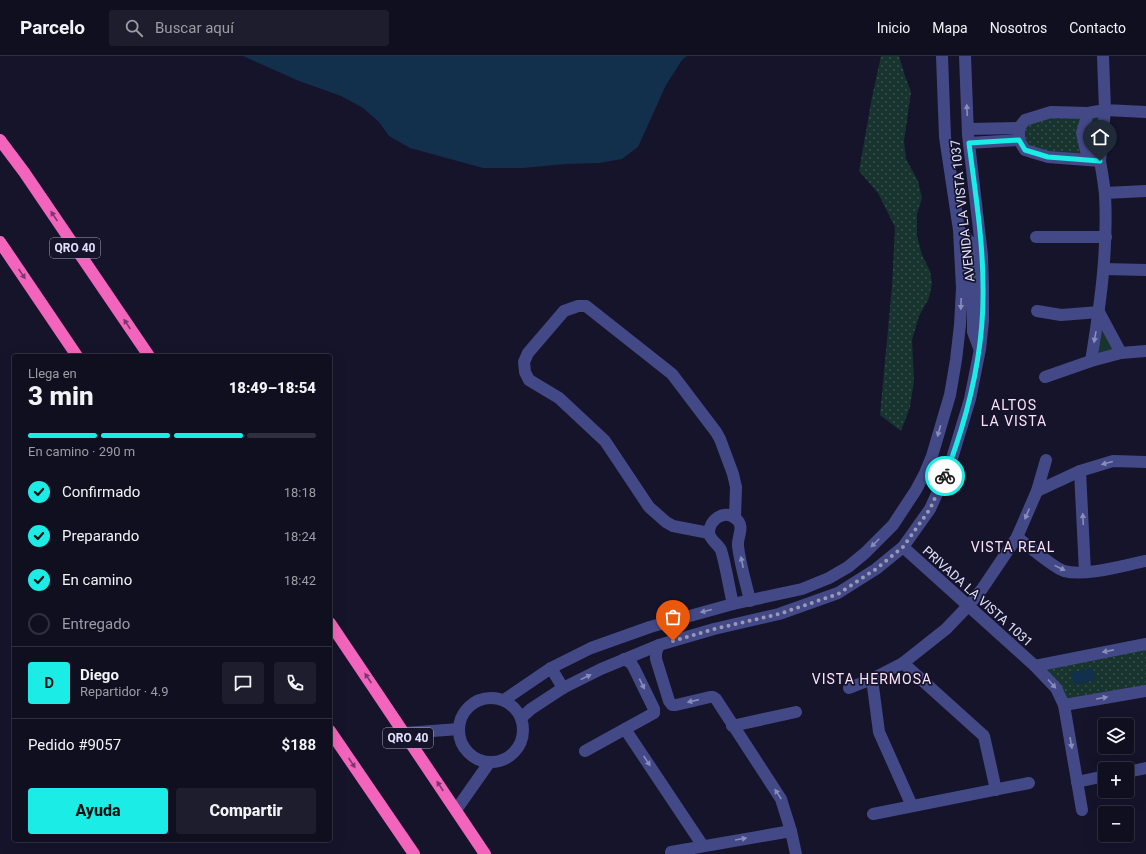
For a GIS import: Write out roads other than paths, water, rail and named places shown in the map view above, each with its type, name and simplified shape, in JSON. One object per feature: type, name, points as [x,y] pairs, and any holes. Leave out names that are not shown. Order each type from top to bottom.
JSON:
[{"type":"highway","name":"QRO 40","points":[[0,140],[148,354]]},
{"type":"highway","points":[[0,242],[76,354]]},
{"type":"highway","name":"QRO 40","points":[[332,625],[485,854]]},
{"type":"highway","points":[[332,734],[414,854]]},
{"type":"street","name":"AVENIDA LA VISTA 1037","points":[[521,718],[531,709],[563,688],[624,659],[659,645],[714,629],[779,614],[838,594],[876,569],[903,547],[930,509],[950,465],[970,399],[980,349],[983,321],[959,230],[945,137],[942,56]]},
{"type":"street","name":"AVENIDA LA VISTA 1037","points":[[504,700],[551,668],[591,648],[650,626],[733,604],[802,589],[829,578],[848,567],[865,553],[893,525],[916,490],[932,456],[948,402],[956,360],[960,325],[982,254],[969,143],[965,56]]},
{"type":"street","points":[[1090,361],[1099,312],[1106,237],[1105,193],[1100,161],[1105,110],[1103,56]]},
{"type":"street","points":[[1100,161],[1048,157],[1025,150],[1019,140],[1019,128],[1025,120],[1051,112],[1088,113],[1105,110],[1146,112]]},
{"type":"street","points":[[1088,113],[1082,133],[1088,160]]},
{"type":"street","points":[[968,129],[1019,128]]},
{"type":"street","points":[[969,143],[1019,140]]},
{"type":"street","points":[[1105,193],[1146,191]]},
{"type":"street","points":[[1036,237],[1106,237]]},
{"type":"street","points":[[1104,269],[1146,270]]},
{"type":"street","points":[[709,533],[673,526],[666,522],[646,504],[605,441],[559,398],[529,380],[524,372],[524,362],[528,353],[564,311],[578,306],[586,306],[672,374],[720,439],[733,474],[736,487],[735,518]]},
{"type":"street","points":[[1037,311],[1061,315],[1099,312]]},
{"type":"street","points":[[1099,312],[1121,353]]},
{"type":"street","points":[[1045,377],[1090,361],[1121,353],[1146,351]]},
{"type":"street","points":[[849,688],[872,679],[903,663],[946,629],[968,606],[982,589],[1017,537],[1037,491],[1046,460]]},
{"type":"street","points":[[1037,491],[1080,471],[1113,461],[1146,462]]},
{"type":"street","points":[[1080,471],[1085,572]]},
{"type":"street","points":[[733,604],[720,549],[709,533],[715,518],[721,515],[728,515],[735,518],[740,525],[741,533],[738,545],[750,600]]},
{"type":"street","points":[[1017,537],[1056,567],[1064,571],[1085,572],[1146,561]]},
{"type":"street","name":"PRIVADA LA VISTA 1031","points":[[903,547],[1035,666],[1056,688],[1064,705],[1082,810]]},
{"type":"street","name":"PRIVADA LA VISTA 1031","points":[[1035,666],[1146,644]]},
{"type":"street","points":[[659,645],[656,653],[656,659],[669,701],[672,704],[713,697],[781,799],[791,831],[796,854]]},
{"type":"street","points":[[585,751],[654,713],[654,709],[634,668],[624,659]]},
{"type":"street","points":[[903,663],[984,736],[996,790]]},
{"type":"street","points":[[551,668],[563,688]]},
{"type":"street","points":[[872,679],[879,732],[912,806]]},
{"type":"street","points":[[1064,705],[1146,691]]},
{"type":"street","points":[[492,697],[504,700],[515,707],[521,718],[524,731],[521,744],[513,755],[502,761],[489,763],[477,760],[467,752],[460,741],[459,729],[462,716],[469,706],[480,700],[492,697]]},
{"type":"street","points":[[732,726],[796,712]]},
{"type":"street","points":[[405,733],[459,729]]},
{"type":"street","points":[[625,729],[703,846]]},
{"type":"street","points":[[456,810],[489,763]]},
{"type":"street","points":[[1134,771],[1146,768]]},
{"type":"street","points":[[1078,782],[1098,778]]},
{"type":"street","points":[[873,814],[1029,784]]},
{"type":"street","points":[[671,852],[791,831]]},
{"type":"water","points":[[243,56],[687,56],[682,60],[666,85],[638,147],[622,159],[599,163],[523,168],[483,168],[410,148],[389,136],[379,122],[363,108],[341,96],[299,81]]},
{"type":"water","points":[[1093,668],[1096,680],[1074,685],[1071,673]]},
{"type":"district","name":"ALTOS LA VISTA","points":[[1014,414]]},
{"type":"district","name":"VISTA REAL","points":[[1013,547]]},
{"type":"district","name":"VISTA HERMOSA","points":[[872,679]]}]
